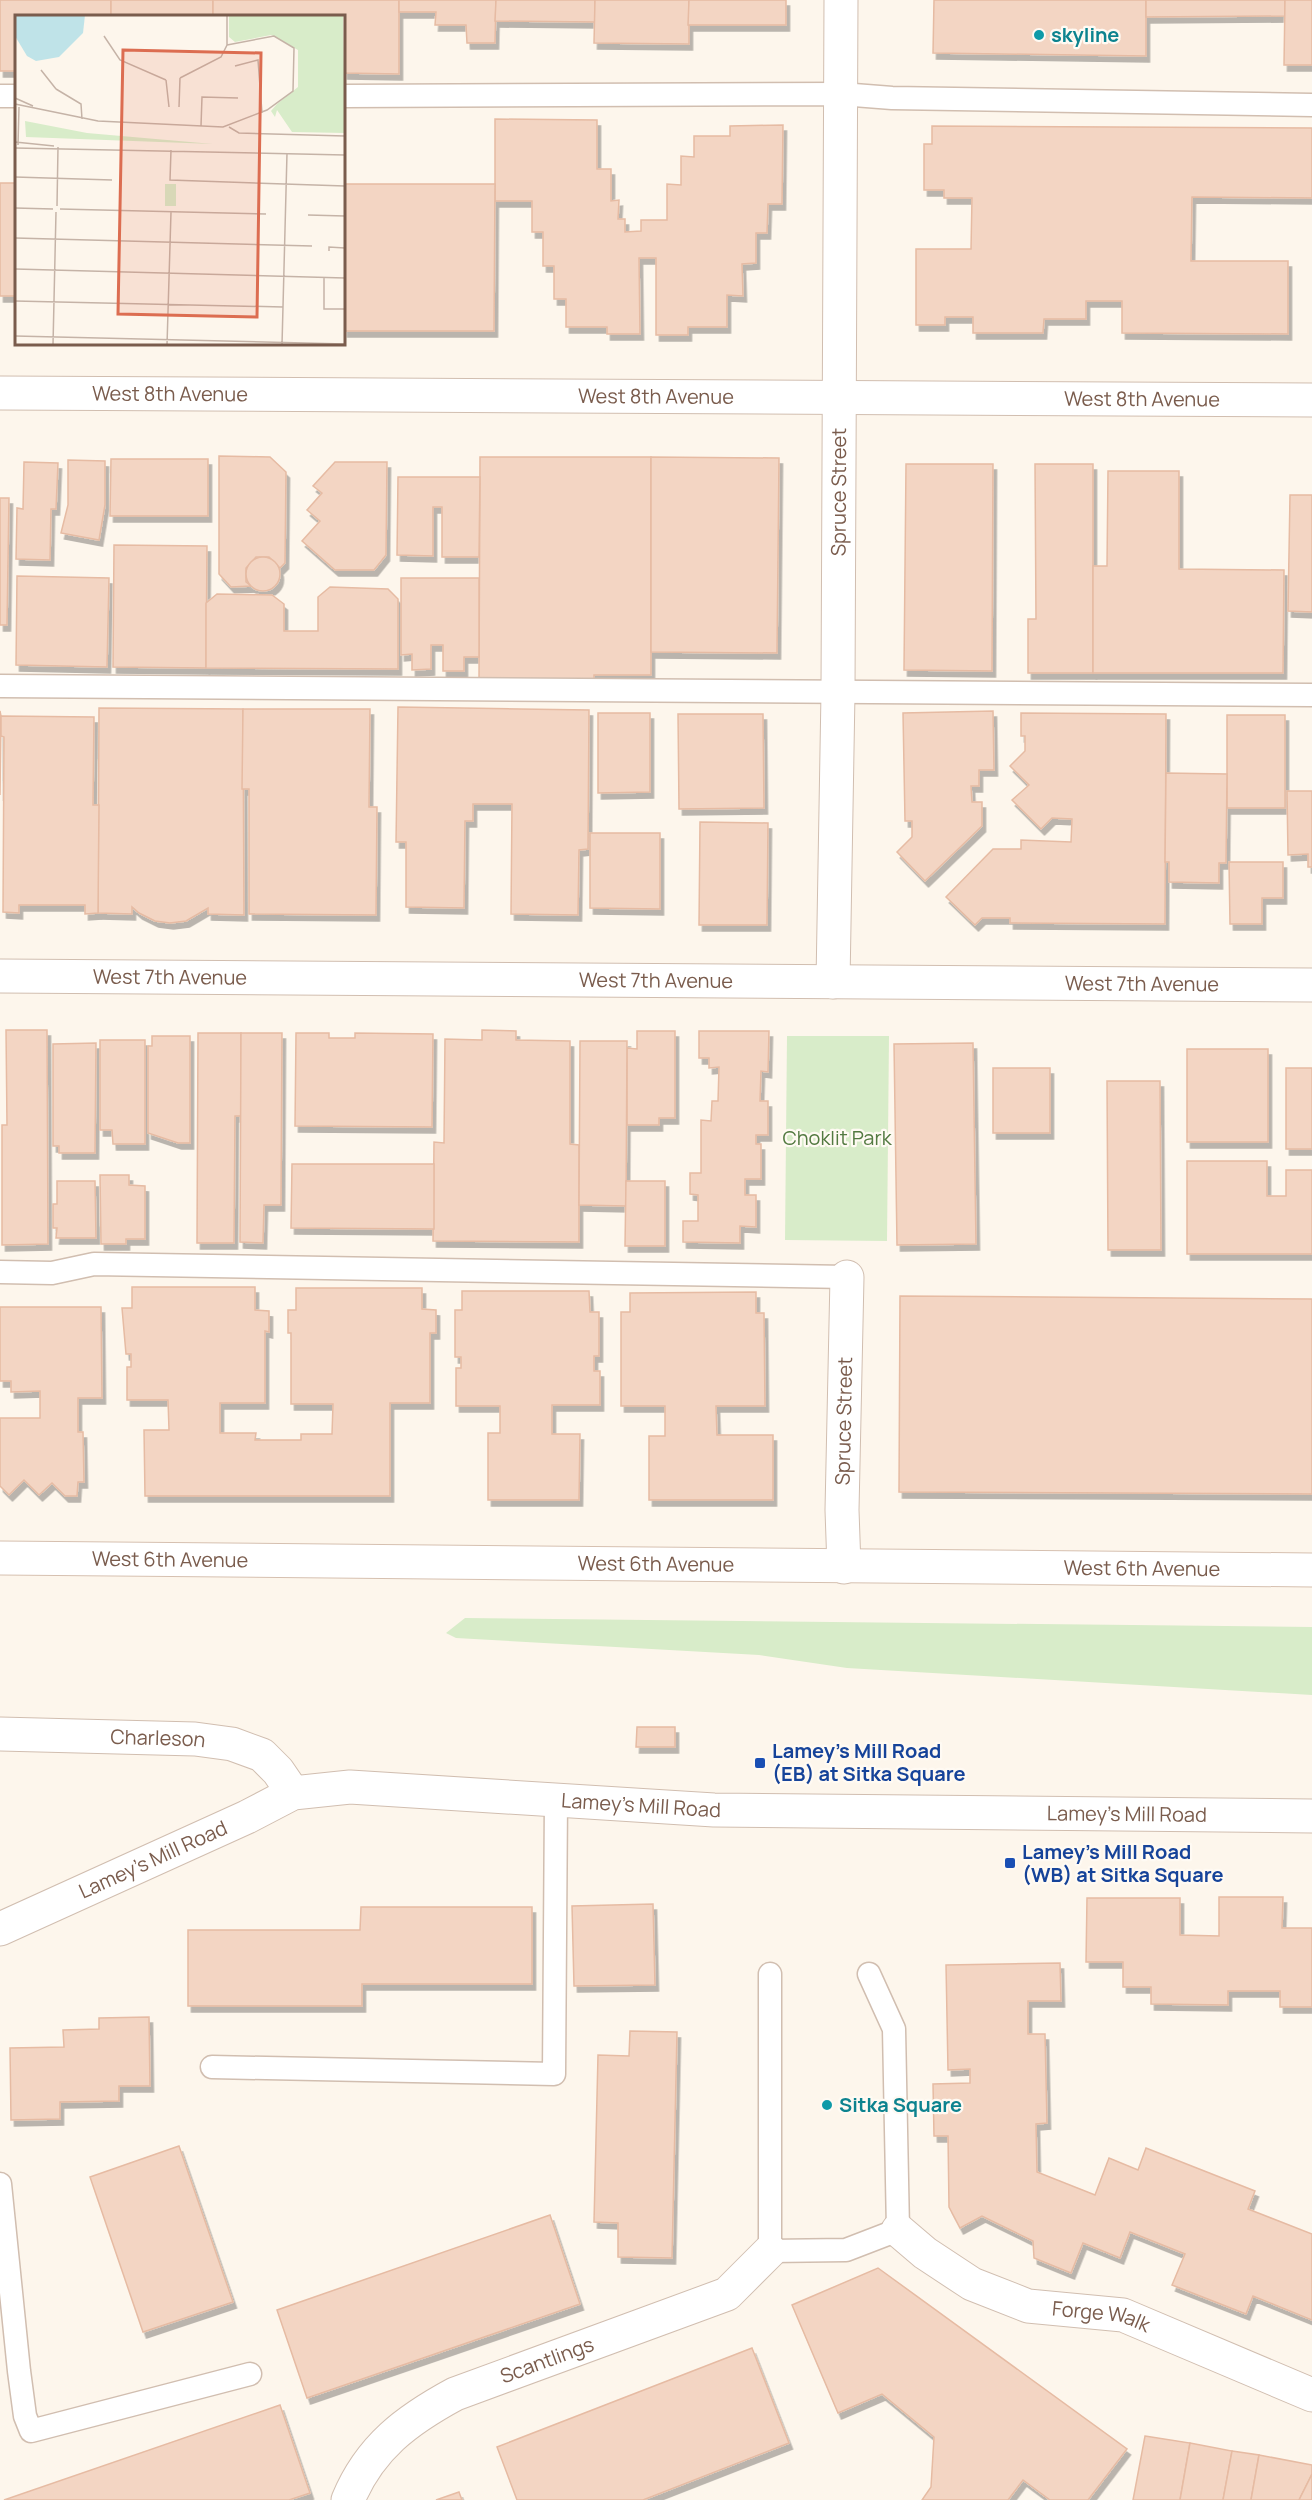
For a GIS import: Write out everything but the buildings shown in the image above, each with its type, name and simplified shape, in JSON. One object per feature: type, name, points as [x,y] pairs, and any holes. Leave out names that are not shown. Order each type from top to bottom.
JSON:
[{"type":"street","name":"Spruce Street","points":[[833,982],[838,693],[841,0]]},
{"type":"street","name":"West 8th Avenue","points":[[0,393],[1312,400]]},
{"type":"street","name":"West 7th Avenue","points":[[0,976],[1312,986]]},
{"type":"street","name":"Spruce Street","points":[[844,1567],[842,1510],[847,1277]]},
{"type":"street","name":"West 6th Avenue","points":[[0,1558],[1312,1570]]},
{"type":"street","name":"Charleson","points":[[0,1734],[195,1739],[232,1744],[262,1755],[278,1771],[294,1793]]},
{"type":"street","name":"Lamey's Mill Road","points":[[0,1929],[247,1817],[294,1793],[350,1787],[714,1810],[1312,1816]]},
{"type":"street","name":"Forge Walk","points":[[898,2230],[926,2253],[982,2288],[1028,2306],[1123,2314],[1312,2395]]},
{"type":"street","name":"Scantlings","points":[[348,2500],[353,2488],[377,2451],[401,2427],[423,2411],[455,2394],[727,2294],[770,2251]]},
{"type":"lane","points":[[345,96],[841,94],[892,98],[1312,105]]},
{"type":"lane","points":[[0,686],[1312,695]]},
{"type":"lane","points":[[0,1272],[52,1273],[94,1264],[847,1277]]},
{"type":"lane","points":[[212,2067],[554,2074],[556,1799]]},
{"type":"lane","points":[[770,1974],[770,2251],[846,2250],[898,2230],[894,2029],[869,1974]]},
{"type":"lane","points":[[0,2184],[22,2394],[25,2416],[31,2431],[250,2374]]},
{"type":"green space","name":"Choklit Park","points":[[787,1036],[889,1036],[887,1241],[785,1240]]},
{"type":"green space","points":[[465,1618],[1312,1627],[1312,1695],[847,1668],[759,1655],[456,1638],[446,1633]]},
{"type":"place","name":"skyline","points":[[1039,35]]},
{"type":"place","name":"Lamey's Mill Road (EB) at Sitka Square","points":[[760,1763]]},
{"type":"place","name":"Lamey's Mill Road (WB) at Sitka Square","points":[[1010,1863]]},
{"type":"place","name":"Sitka Square","points":[[827,2105]]}]
